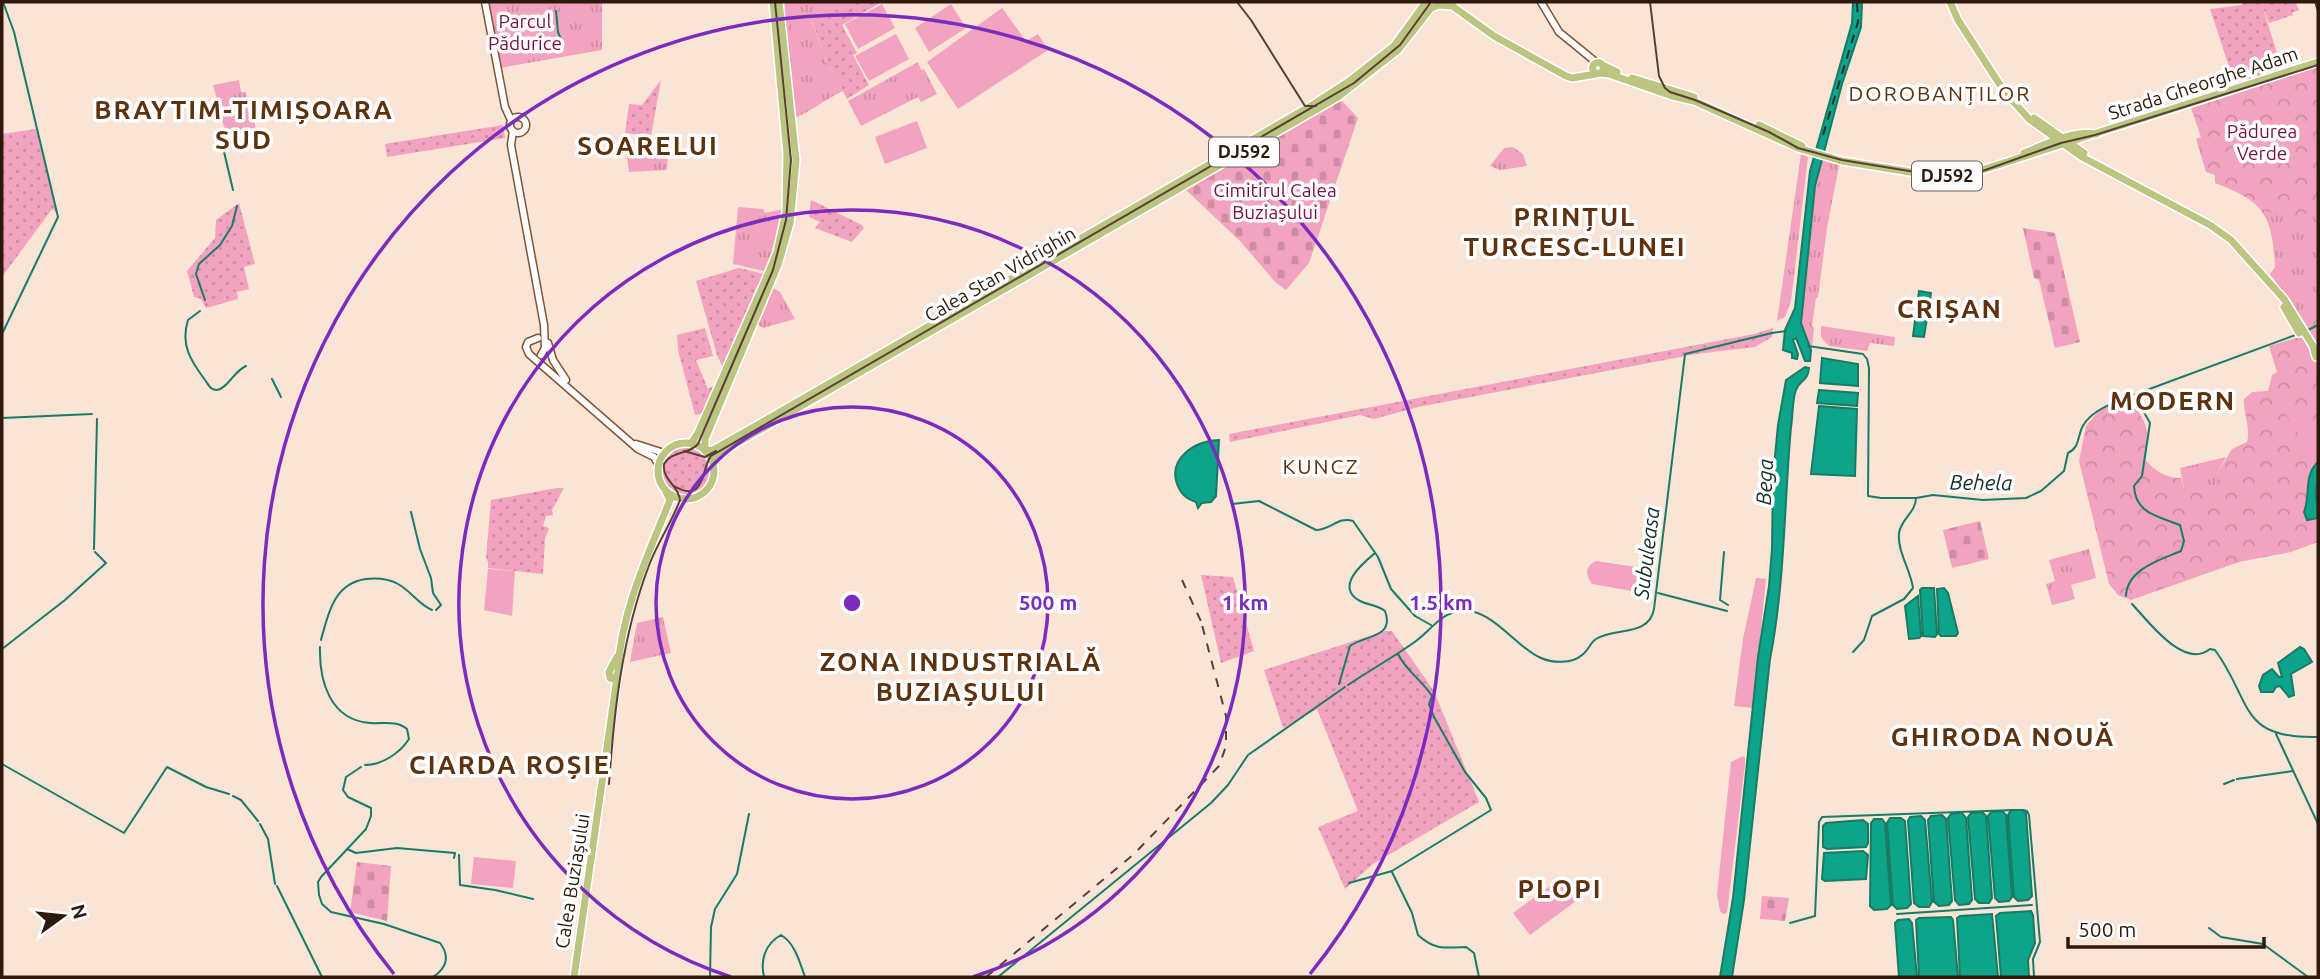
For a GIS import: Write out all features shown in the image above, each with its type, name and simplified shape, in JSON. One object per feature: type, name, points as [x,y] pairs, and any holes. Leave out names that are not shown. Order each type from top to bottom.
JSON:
[{"type":"main road","points":[[485,2],[506,104],[514,118]]},
{"type":"main road","points":[[691,444],[762,290],[786,212],[787,154],[773,2]]},
{"type":"main road","points":[[713,466],[705,451],[705,439],[779,265],[790,223],[796,160],[779,2]]},
{"type":"main road","name":"DJ592","points":[[1304,113],[1391,48],[1426,2]]},
{"type":"main road","points":[[1541,2],[1559,32],[1590,58],[1595,69]]},
{"type":"main road","points":[[1950,2],[1958,20],[2004,91],[2021,111],[2044,131],[2117,175]]},
{"type":"main road","name":"DJ592","points":[[1304,113],[1357,84],[1393,55],[1426,12],[1439,5],[1450,4],[1494,36],[1566,76],[1572,78],[1595,69],[1630,77],[1714,105],[1808,150],[1887,170],[1954,180],[2064,142]]},
{"type":"main road","name":"Strada Gheorghe Adam","points":[[2064,142],[2086,139],[2318,62]]},
{"type":"main road","points":[[2021,111],[2117,175],[2220,232],[2253,262],[2276,290],[2317,358]]},
{"type":"main road","name":"Calea Stan Vidrighin","points":[[705,451],[713,450],[1304,113]]},
{"type":"main road","name":"Calea Stan Vidrighin","points":[[713,466],[716,457],[725,450],[1304,113]]},
{"type":"main road","points":[[514,118],[522,117],[526,124],[524,130],[516,132]]},
{"type":"main road","points":[[514,118],[510,127],[516,132]]},
{"type":"main road","points":[[2044,131],[2049,139],[2047,144]]},
{"type":"main road","points":[[516,132],[512,148],[544,326],[553,360],[573,390]]},
{"type":"main road","name":"Strada Gheorghe Adam","points":[[2064,142],[2088,132],[2096,134]]},
{"type":"main road","points":[[2086,139],[2083,146],[2086,154]]},
{"type":"main road","name":"DJ592","points":[[1827,155],[1952,176],[1992,166],[2047,144],[2064,142]]},
{"type":"main road","points":[[538,338],[544,326]]},
{"type":"main road","points":[[538,356],[545,345],[544,326]]},
{"type":"main road","points":[[538,338],[545,345]]},
{"type":"main road","points":[[538,338],[531,339],[527,345],[529,354],[538,356],[551,371],[642,452],[654,457],[658,464],[659,480],[670,500],[653,545]]},
{"type":"main road","points":[[634,444],[664,453]]},
{"type":"main road","points":[[658,464],[664,453],[675,445],[691,444],[705,451]]},
{"type":"main road","name":"DJ592","points":[[680,499],[695,498],[706,491],[713,479],[713,466]]},
{"type":"main road","points":[[653,545],[674,503],[680,499],[666,492]]},
{"type":"main road","name":"Calea Buziașului","points":[[574,977],[613,706],[613,677],[633,598],[653,545]]},
{"type":"green space","name":"Parcul Pădurice","points":[[488,2],[602,2],[602,50],[500,68]]},
{"type":"green space","points":[[784,2],[852,2],[812,22],[826,60],[843,91],[795,118]]},
{"type":"green space","points":[[852,2],[882,2],[842,25],[857,53],[853,55],[869,85],[847,99],[826,60],[812,21]]},
{"type":"green space","points":[[2244,2],[2294,2],[2299,10],[2292,13],[2293,15],[2269,23],[2262,5],[2282,69],[2235,85],[2210,9],[2242,5]]},
{"type":"green space","points":[[882,4],[895,28],[858,49],[845,24]]},
{"type":"green space","points":[[951,4],[966,28],[929,52],[915,28]]},
{"type":"green space","points":[[1002,8],[1026,41],[1038,34],[1048,50],[958,109],[927,62]]},
{"type":"green space","points":[[896,34],[909,59],[869,81],[855,56]]},
{"type":"green space","points":[[918,62],[937,94],[921,102],[918,97],[861,126],[848,101]]},
{"type":"green space","name":"Pădurea Verde","points":[[2318,66],[2318,542],[2291,552],[2239,562],[2131,600],[2118,595],[2109,584],[2079,461],[2086,426],[2101,408],[2113,402],[2130,403],[2145,423],[2145,460],[2161,473],[2181,478],[2184,490],[2217,474],[2232,449],[2247,442],[2244,399],[2252,392],[2268,391],[2272,375],[2277,372],[2269,346],[2310,334],[2270,274],[2275,267],[2274,249],[2263,213],[2245,197],[2215,183],[2215,175],[2206,172],[2196,139],[2201,137],[2191,108]]},
{"type":"green space","points":[[239,80],[241,92],[246,92],[248,112],[253,114],[256,130],[226,135],[213,85]]},
{"type":"green space","points":[[661,80],[651,136],[625,133],[629,104],[642,105]]},
{"type":"green space","name":"Cimitirul Calea Buziașului","points":[[1339,98],[1358,118],[1309,263],[1286,290],[1276,283],[1241,242],[1186,190]]},
{"type":"green space","points":[[917,121],[927,148],[885,164],[875,137]]},
{"type":"green space","points":[[503,125],[505,138],[387,157],[385,144]]},
{"type":"green space","points":[[36,129],[57,213],[52,209],[2,277],[2,134]]},
{"type":"green space","points":[[625,144],[668,151],[667,170],[629,172]]},
{"type":"green space","points":[[1513,147],[1523,154],[1527,166],[1500,170],[1490,166],[1504,148]]},
{"type":"green space","points":[[1801,154],[1808,157],[1791,301],[1785,317],[1777,321]]},
{"type":"green space","points":[[1821,159],[1839,166],[1816,298],[1812,347],[1801,323],[1815,186]]},
{"type":"green space","points":[[811,200],[864,228],[852,242],[815,228],[820,222],[809,217]]},
{"type":"green space","points":[[239,203],[255,264],[244,267],[249,289],[237,292],[238,299],[206,308],[201,299],[194,297],[187,271],[215,238],[216,220]]},
{"type":"green space","points":[[738,207],[763,209],[765,213],[784,209],[769,272],[733,264]]},
{"type":"green space","points":[[2264,210],[2288,218],[2313,212],[2318,214],[2318,318],[2307,324],[2271,274],[2276,268],[2274,240]]},
{"type":"green space","points":[[2023,228],[2055,233],[2080,342],[2055,348],[2039,280],[2034,278]]},
{"type":"green space","points":[[739,268],[764,274],[723,368],[696,281]]},
{"type":"green space","points":[[773,288],[780,292],[795,319],[763,328],[757,324]]},
{"type":"green space","points":[[1821,326],[1895,337],[1894,346],[1870,343],[1867,351],[1829,346],[1821,337]]},
{"type":"green space","points":[[705,328],[713,356],[696,360],[708,389],[717,384],[704,413],[695,415],[678,350],[677,335]]},
{"type":"green space","points":[[1773,328],[1772,337],[1755,347],[1696,354],[1418,407],[1374,419],[1360,415],[1230,442],[1229,434],[1754,334]]},
{"type":"green space","points":[[2299,407],[2318,437],[2318,454],[2313,458],[2286,415]]},
{"type":"green space","points":[[686,446],[704,453],[711,471],[704,489],[686,496],[668,489],[661,471],[668,453]]},
{"type":"green space","points":[[2226,457],[2217,474],[2218,493],[2211,499],[2207,488],[2197,492],[2184,490],[2180,468]]},
{"type":"green space","points":[[564,488],[552,510],[553,515],[546,516],[543,526],[549,528],[545,539],[543,574],[488,568],[486,558],[491,500]]},
{"type":"green space","points":[[1980,521],[1989,559],[1952,568],[1943,530]]},
{"type":"green space","points":[[2089,549],[2096,578],[2071,585],[2075,599],[2052,605],[2046,584],[2055,581],[2049,560]]},
{"type":"green space","points":[[1596,561],[1636,567],[1642,577],[1639,588],[1632,591],[1592,584],[1587,571]]},
{"type":"green space","points":[[488,569],[515,571],[512,616],[484,610]]},
{"type":"green space","points":[[1201,575],[1233,577],[1254,651],[1221,663]]},
{"type":"green space","points":[[1756,578],[1766,579],[1753,708],[1734,706],[1743,639]]},
{"type":"green space","points":[[663,617],[671,653],[630,662],[637,623]]},
{"type":"green space","points":[[1392,631],[1434,691],[1479,802],[1373,864],[1345,889],[1318,827],[1358,811],[1317,709],[1283,728],[1264,670]]},
{"type":"green space","points":[[1743,756],[1745,764],[1727,913],[1723,914],[1717,894],[1731,762]]},
{"type":"green space","points":[[474,857],[516,861],[513,888],[471,884]]},
{"type":"green space","points":[[357,862],[391,866],[387,921],[350,912]]},
{"type":"green space","points":[[1560,879],[1576,901],[1530,935],[1513,913]]},
{"type":"green space","points":[[1762,896],[1789,898],[1785,921],[1760,919]]},
{"type":"water","points":[[1853,2],[1862,2],[1861,27],[1842,84],[1815,186],[1801,323],[1811,350],[1810,361],[1805,361],[1796,338],[1793,340],[1797,359],[1792,358],[1792,353],[1783,350],[1785,330],[1795,308],[1810,171],[1852,23]]},
{"type":"water","points":[[1919,291],[1931,293],[1924,337],[1913,336]]},
{"type":"water","points":[[1822,358],[1858,364],[1858,386],[1820,383]]},
{"type":"water","points":[[1805,367],[1809,368],[1808,373],[1797,387],[1793,403],[1779,602],[1770,659],[1744,900],[1732,977],[1720,977],[1733,898],[1758,657],[1769,586],[1778,425],[1786,380]]},
{"type":"water","points":[[1819,390],[1858,393],[1857,406],[1817,403]]},
{"type":"water","points":[[1819,406],[1857,409],[1855,476],[1811,474]]},
{"type":"water","points":[[1219,440],[1216,496],[1211,502],[1202,503],[1198,508],[1196,502],[1187,498],[1177,484],[1177,466],[1180,459],[1193,447]]},
{"type":"water","points":[[2318,462],[2318,518],[2307,520],[2304,512],[2310,473]]},
{"type":"water","points":[[1922,588],[1934,588],[1935,637],[1923,636]]},
{"type":"water","points":[[1944,588],[1948,593],[1958,633],[1956,636],[1939,634],[1937,589]]},
{"type":"water","points":[[1918,596],[1921,636],[1909,639],[1905,606]]},
{"type":"water","points":[[2300,647],[2312,662],[2291,674],[2294,695],[2289,697],[2280,686],[2273,692],[2261,692],[2259,686],[2263,675],[2272,669],[2282,677],[2278,663]]},
{"type":"water","points":[[2011,810],[2022,810],[2026,813],[2032,896],[2028,900],[2018,901],[2014,897],[2008,815]]},
{"type":"water","points":[[2002,811],[2006,815],[2012,897],[2009,901],[1999,902],[1995,898],[1988,816],[1991,812]]},
{"type":"water","points":[[1982,812],[1986,816],[1992,898],[1989,903],[1979,903],[1975,899],[1968,817],[1971,813]]},
{"type":"water","points":[[1962,813],[1966,818],[1972,900],[1969,904],[1959,905],[1955,900],[1948,818],[1951,814]]},
{"type":"water","points":[[1942,815],[1946,819],[1952,901],[1949,905],[1939,906],[1934,902],[1928,820],[1931,816]]},
{"type":"water","points":[[1921,816],[1925,820],[1932,902],[1929,907],[1919,907],[1914,903],[1908,821],[1910,817]]},
{"type":"water","points":[[1890,818],[1901,818],[1905,821],[1911,904],[1907,908],[1897,909],[1893,905],[1887,823]]},
{"type":"water","points":[[1874,819],[1882,819],[1885,823],[1891,905],[1887,909],[1874,910],[1870,906],[1871,823]]},
{"type":"water","points":[[1863,820],[1868,824],[1866,847],[1823,847],[1823,826],[1826,823]]},
{"type":"water","points":[[1863,851],[1868,855],[1866,879],[1822,879],[1824,853]]},
{"type":"water","points":[[2031,911],[2035,943],[2028,960],[2029,977],[2001,977],[1996,916],[2000,913]]},
{"type":"water","points":[[1992,914],[1998,977],[1960,977],[1957,918]]},
{"type":"water","points":[[1951,917],[1958,977],[1919,977],[1916,920]]},
{"type":"water","points":[[1909,919],[1912,923],[1917,977],[1899,977],[1895,923]]},
{"type":"waterway","points":[[2,334],[58,217],[14,32],[3,2]]},
{"type":"waterway","points":[[556,11],[558,32],[563,44]]},
{"type":"waterway","points":[[221,139],[233,190]]},
{"type":"waterway","points":[[205,300],[196,274],[199,264],[220,245],[232,226],[237,206]]},
{"type":"waterway","points":[[200,311],[188,320],[186,345],[191,359],[210,387],[221,389],[246,366]]},
{"type":"waterway","name":"Behela","points":[[2306,331],[2318,325]]},
{"type":"waterway","name":"Subuleasa","points":[[1348,685],[1416,641],[1441,619],[1459,611],[1482,615],[1532,653],[1556,662],[1578,658],[1594,641],[1604,635],[1646,624],[1654,609],[1685,354],[1786,331]]},
{"type":"waterway","name":"Behela","points":[[1808,346],[1863,354],[1867,359],[1868,496],[1916,498],[1933,495],[1983,500],[2026,498],[2041,491],[2064,471],[2068,453],[2077,444],[2084,424],[2103,408],[2298,334]]},
{"type":"waterway","points":[[272,379],[281,397]]},
{"type":"waterway","points":[[2126,596],[2128,587],[2138,572],[2181,551],[2184,541],[2180,525],[2149,512],[2138,502],[2135,495],[2134,486],[2142,476],[2150,423],[2137,400],[2131,397]]},
{"type":"waterway","points":[[2,418],[92,414]]},
{"type":"waterway","points":[[94,549],[97,419]]},
{"type":"waterway","points":[[1853,652],[1864,640],[1872,616],[1904,599],[1913,588],[1900,547],[1899,533],[1914,507],[1916,498]]},
{"type":"waterway","points":[[1232,504],[1259,501],[1316,530],[1343,520],[1353,521],[1378,557],[1391,589],[1415,616],[1431,625]]},
{"type":"waterway","points":[[411,512],[433,593],[441,605],[436,610]]},
{"type":"waterway","points":[[2,649],[65,600],[106,563],[95,552]]},
{"type":"waterway","points":[[1724,552],[1720,600],[1728,605]]},
{"type":"waterway","points":[[1339,684],[1350,646],[1377,635],[1386,626],[1385,611],[1360,601],[1350,589],[1353,576],[1375,553]]},
{"type":"waterway","points":[[321,640],[334,601],[346,587],[366,579],[394,582],[432,610]]},
{"type":"waterway","points":[[1658,593],[1727,611]]},
{"type":"waterway","points":[[2132,604],[2157,632],[2178,649],[2200,654],[2210,649],[2215,650],[2243,701],[2260,724],[2274,732],[2318,737]]},
{"type":"waterway","points":[[320,647],[325,685],[336,707],[356,720],[394,723],[407,729],[409,739],[396,753],[378,763],[365,765]]},
{"type":"waterway","points":[[1349,883],[1392,871],[1491,810],[1486,798],[1465,772],[1434,717],[1429,704],[1432,696],[1398,654]]},
{"type":"waterway","points":[[998,977],[1211,803],[1228,785],[1248,755],[1345,687]]},
{"type":"waterway","points":[[2276,734],[2318,824]]},
{"type":"waterway","points":[[2,764],[124,833],[167,767],[206,787],[229,794]]},
{"type":"waterway","points":[[361,767],[346,777],[343,790],[348,797],[371,808],[371,816],[366,829],[318,882],[322,904],[331,912],[384,924],[440,943],[446,962],[433,977]]},
{"type":"waterway","points":[[2237,779],[2293,771]]},
{"type":"waterway","points":[[2224,784],[2234,780]]},
{"type":"waterway","points":[[233,796],[241,800],[258,821]]},
{"type":"waterway","points":[[1790,923],[1815,916],[1819,822],[1822,817],[2014,810]]},
{"type":"waterway","points":[[2023,810],[2029,815],[2040,942],[2033,959],[2034,977]]},
{"type":"waterway","points":[[710,977],[711,927],[715,909],[737,874],[749,814]]},
{"type":"waterway","points":[[260,824],[268,839],[275,884]]},
{"type":"waterway","points":[[347,849],[356,853],[397,848],[455,853],[454,858]]},
{"type":"waterway","points":[[459,855],[460,885],[533,899]]},
{"type":"waterway","points":[[1392,872],[1412,913],[1418,935],[1435,946],[1466,947],[1474,953],[1479,977]]},
{"type":"waterway","points":[[277,886],[322,977]]},
{"type":"waterway","points":[[1897,914],[2032,905]]},
{"type":"waterway","points":[[2209,928],[2221,937],[2263,944],[2308,977]]},
{"type":"waterway","points":[[764,977],[765,953],[771,943],[781,935],[793,948],[805,977]]},
{"type":"ferry route","points":[[1823,135],[1858,22],[1857,2]]},
{"type":"tram line","points":[[609,784],[617,702],[632,621],[651,559],[680,500],[664,470],[664,464],[671,457],[698,444],[773,270],[786,220],[791,160],[775,2]]},
{"type":"tram line","points":[[1237,2],[1305,106],[1316,106]]},
{"type":"tram line","points":[[674,486],[684,491],[692,491],[701,483],[711,456],[1354,83],[1400,45],[1431,2]]},
{"type":"tram line","points":[[1650,2],[1659,76],[1670,92],[1769,132],[1798,148],[1842,160],[1952,178],[1977,173],[2061,143],[2095,135],[2318,65]]},
{"type":"tram line","points":[[2315,2],[2318,11]]},
{"type":"tram line","points":[[684,451],[705,457],[716,451]]},
{"type":"railway","points":[[1182,580],[1204,628]]},
{"type":"railway","points":[[986,977],[1134,854],[1219,766],[1226,746],[1226,716],[1201,621]]},
{"type":"district","name":"DOROBANȚILOR","points":[[1940,94]]},
{"type":"district","name":"BRAYTIM-TIMIȘOARA SUD","points":[[244,125]]},
{"type":"district","name":"SOARELUI","points":[[648,146]]},
{"type":"district","name":"PRINȚUL TURCESC-LUNEI","points":[[1575,232]]},
{"type":"district","name":"CRIȘAN","points":[[1950,309]]},
{"type":"district","name":"MODERN","points":[[2173,401]]},
{"type":"district","name":"KUNCZ","points":[[1321,467]]},
{"type":"district","name":"ZONA INDUSTRIALĂ BUZIAȘULUI","points":[[961,677]]},
{"type":"district","name":"GHIRODA NOUĂ","points":[[2003,737]]},
{"type":"district","name":"CIARDA ROȘIE","points":[[510,765]]},
{"type":"district","name":"PLOPI","points":[[1560,889]]},
{"type":"water label","name":"Bega","points":[[1765,482]]}]
